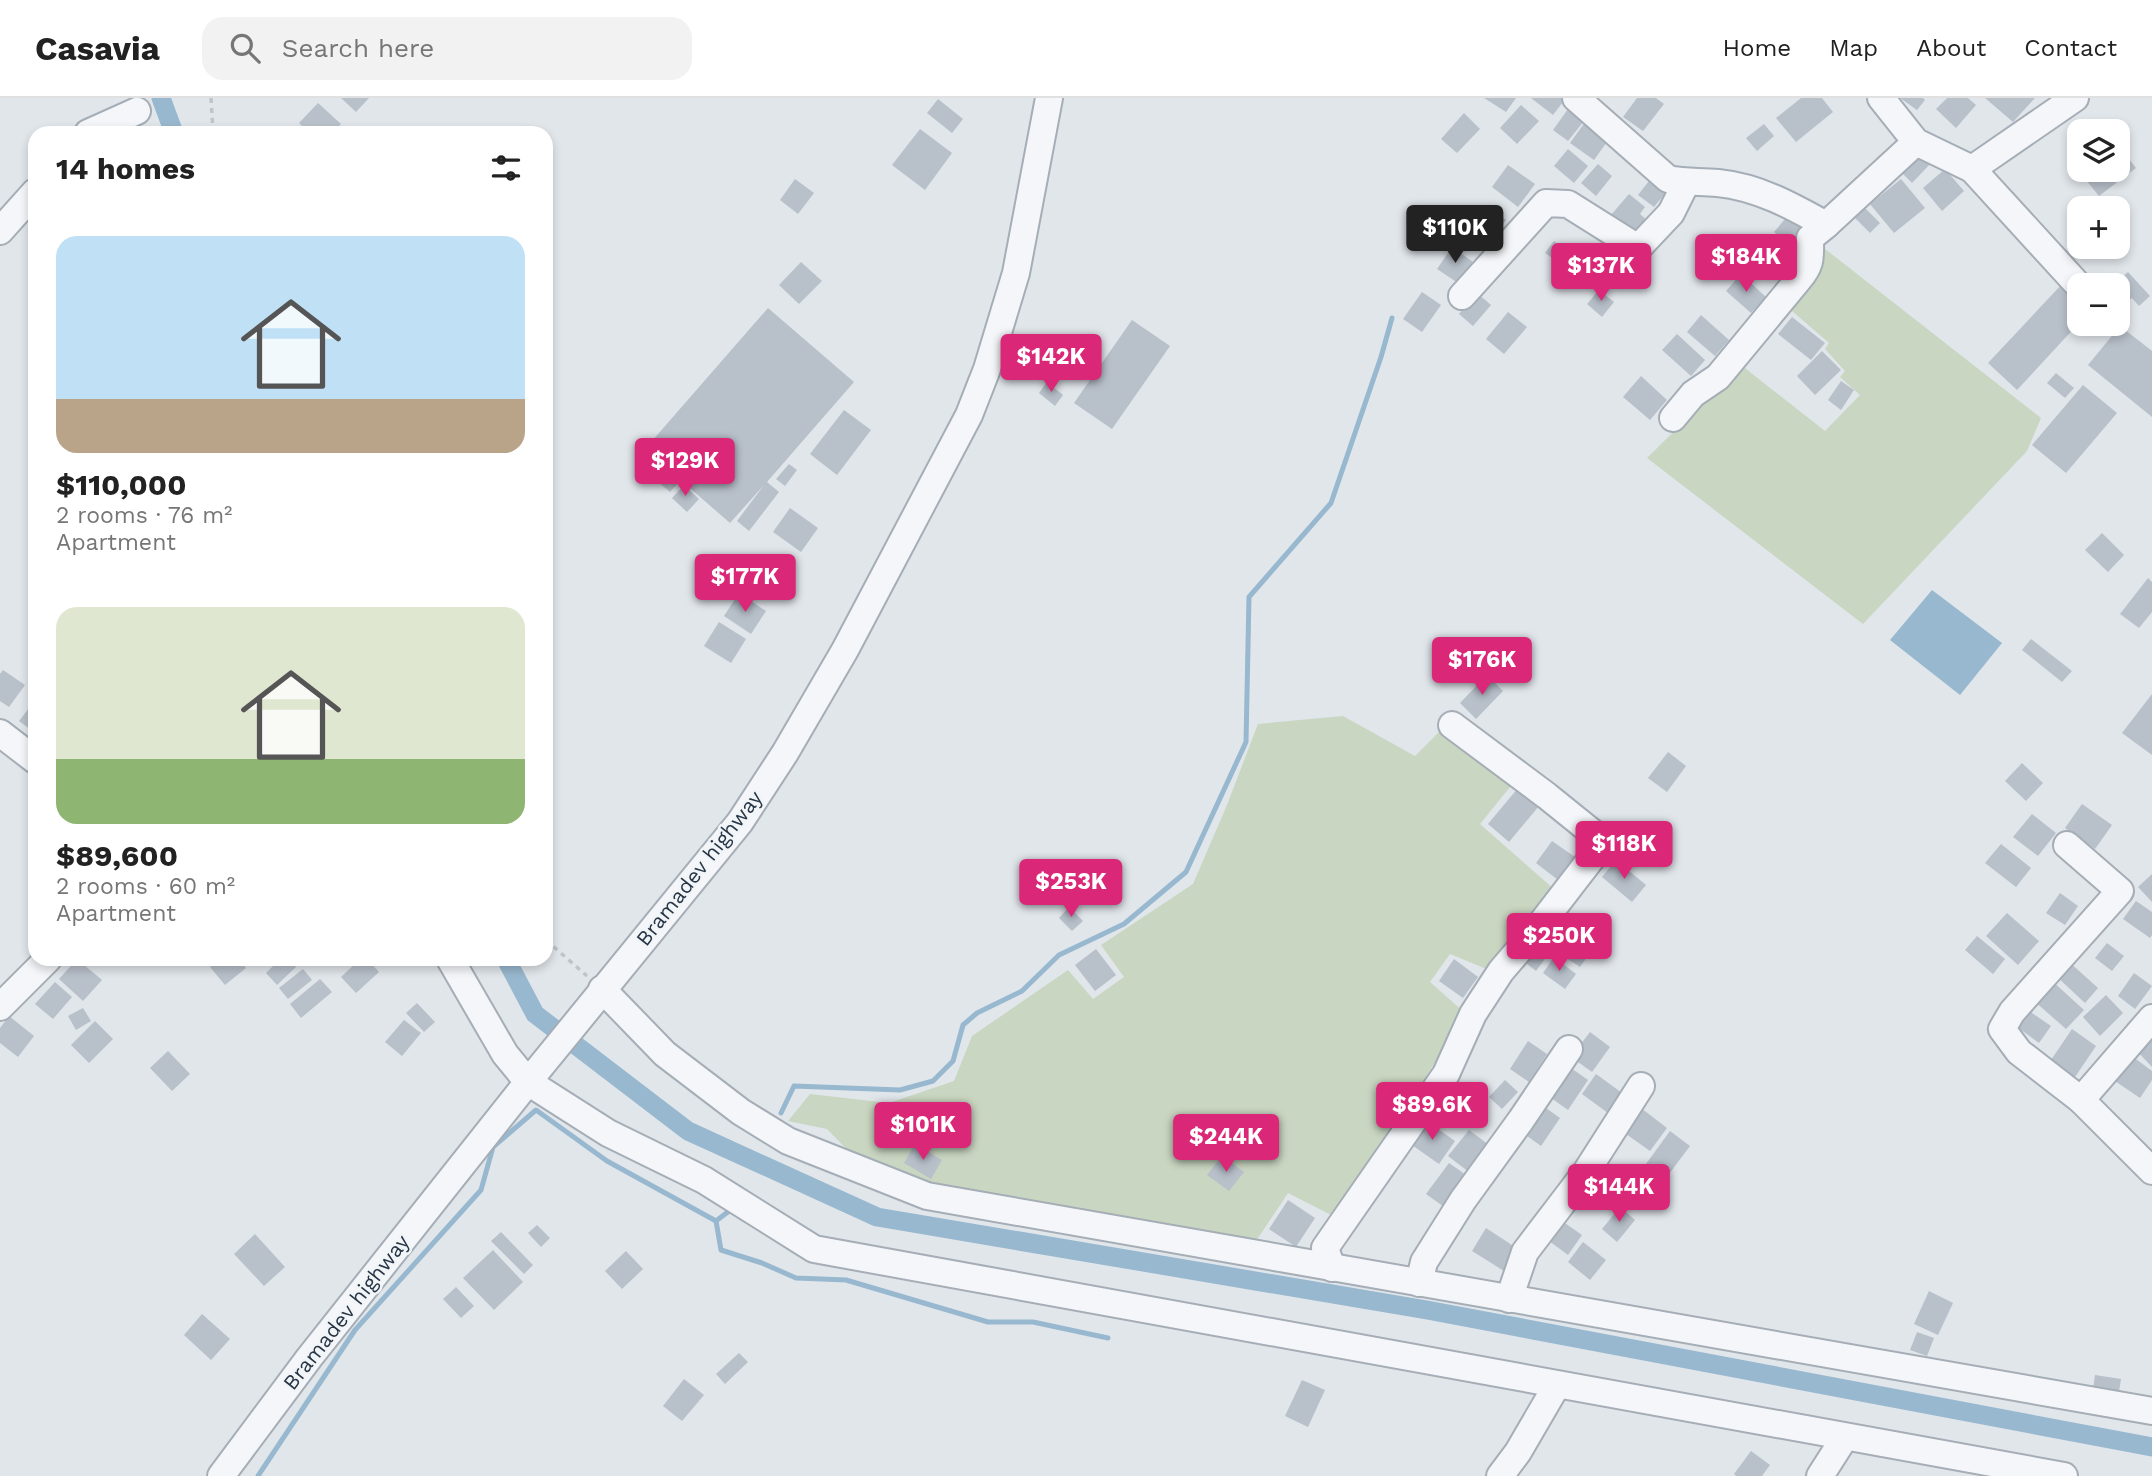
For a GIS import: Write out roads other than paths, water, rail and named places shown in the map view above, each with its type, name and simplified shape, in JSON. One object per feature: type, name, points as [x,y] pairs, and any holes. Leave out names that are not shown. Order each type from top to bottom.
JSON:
[{"type":"street","name":"Bramadev highway","points":[[221,1476],[309,1359],[530,1079],[740,822],[778,764],[845,650],[969,415],[987,369],[1016,273],[1049,98]]},
{"type":"street","points":[[1576,98],[1668,179],[1686,183],[1718,183],[1776,198],[1826,225]]},
{"type":"street","points":[[1881,98],[1916,142],[1972,169],[2067,273]]},
{"type":"street","points":[[1972,169],[2075,98]]},
{"type":"street","points":[[106,126],[138,114]]},
{"type":"street","points":[[1673,418],[1693,394],[1718,377],[1808,269],[1810,238],[1916,142]]},
{"type":"street","points":[[1462,296],[1546,203],[1568,204],[1638,248],[1671,212],[1686,183]]},
{"type":"street","points":[[0,231],[28,200]]},
{"type":"street","points":[[1332,1268],[1325,1248],[1446,1074],[1473,1014],[1501,971],[1604,842],[1451,725]]},
{"type":"street","points":[[0,733],[28,755]]},
{"type":"street","points":[[2067,845],[2120,891],[2012,1012],[2002,1029],[2019,1052],[2081,1101],[2152,1171]]},
{"type":"street","points":[[6,990],[39,966]]},
{"type":"street","points":[[454,966],[505,1054],[530,1079],[608,1133],[704,1180],[814,1249],[2064,1476]]},
{"type":"street","points":[[599,993],[665,1054],[741,1112],[788,1142],[926,1196],[2152,1411]]},
{"type":"street","points":[[2081,1101],[2152,1018]]},
{"type":"street","points":[[1419,1283],[1424,1262],[1463,1200],[1569,1049]]},
{"type":"street","points":[[1509,1299],[1525,1252],[1586,1172],[1641,1086]]},
{"type":"street","points":[[1500,1476],[1518,1452],[1557,1385]]},
{"type":"street","points":[[1820,1476],[1845,1437]]},
{"type":"water","points":[[1932,590],[2002,643],[1960,695],[1890,640]]},
{"type":"waterway","points":[[161,98],[171,126]]},
{"type":"waterway","points":[[781,1113],[794,1086],[900,1090],[933,1081],[953,1061],[963,1025],[977,1013],[1022,991],[1059,955],[1124,924],[1186,872],[1246,742],[1249,597],[1331,503],[1392,318]]},
{"type":"waterway","points":[[510,966],[535,1014],[688,1131],[877,1217],[1427,1310],[2152,1447]]},
{"type":"waterway","points":[[258,1476],[355,1330],[481,1190],[493,1147],[536,1110],[607,1161],[716,1221]]},
{"type":"waterway","points":[[733,1208],[716,1221],[721,1250],[762,1263],[796,1278],[846,1280],[988,1322],[1033,1322],[1108,1338]]}]
